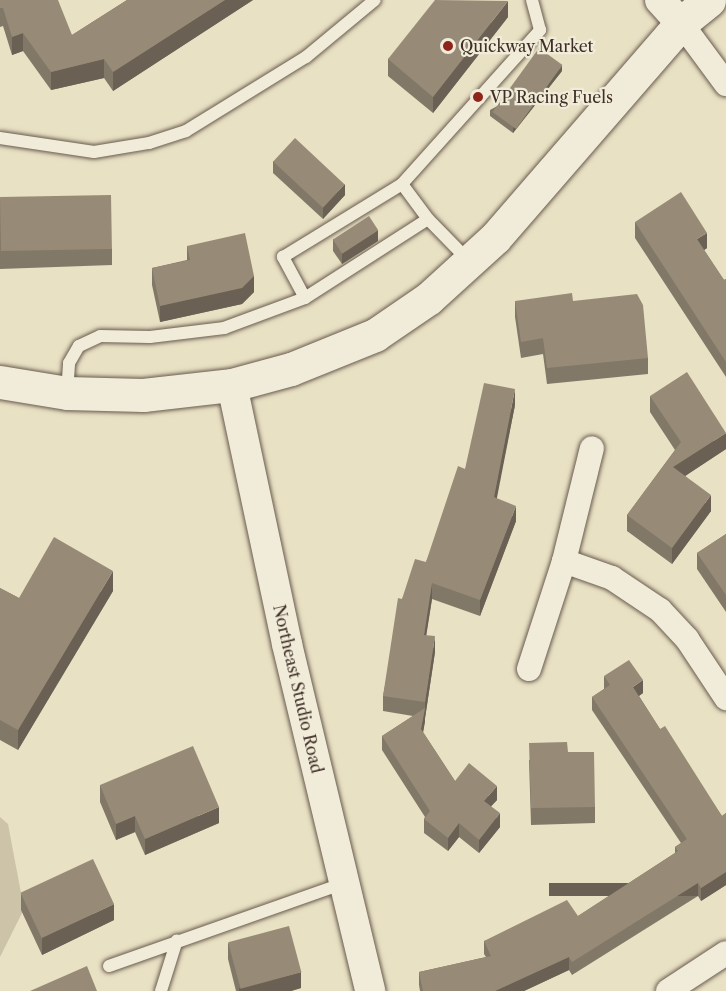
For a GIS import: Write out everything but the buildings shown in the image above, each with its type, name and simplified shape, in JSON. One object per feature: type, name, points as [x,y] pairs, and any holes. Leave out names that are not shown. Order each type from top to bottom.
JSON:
[{"type":"main road","points":[[0,382],[67,393],[143,395],[232,385],[291,369],[375,334],[429,298],[495,238],[671,11],[709,0]]},
{"type":"street","points":[[671,11],[726,84]]},
{"type":"street","name":"Northeast Studio Road","points":[[232,385],[342,884],[370,991]]},
{"type":"street","points":[[529,669],[564,561],[592,448]]},
{"type":"street","points":[[564,561],[612,578],[660,610],[687,639],[726,698]]},
{"type":"street","points":[[668,991],[726,953]]},
{"type":"lane","points":[[0,138],[94,152],[149,143],[186,131],[306,57],[375,0]]},
{"type":"lane","points":[[305,298],[283,256],[402,184],[540,30],[532,0]]},
{"type":"lane","points":[[402,184],[428,219],[469,261]]},
{"type":"lane","points":[[67,393],[69,363],[79,346],[99,336],[150,337],[224,328],[305,298],[428,219]]},
{"type":"lane","points":[[109,966],[177,940],[342,884]]},
{"type":"lane","points":[[161,991],[177,940]]},
{"type":"shaded area","points":[[0,817],[8,824],[24,909],[0,957]]},
{"type":"place","name":"Quickway Market","points":[[448,46]]},
{"type":"place","name":"VP Racing Fuels","points":[[478,97]]}]
